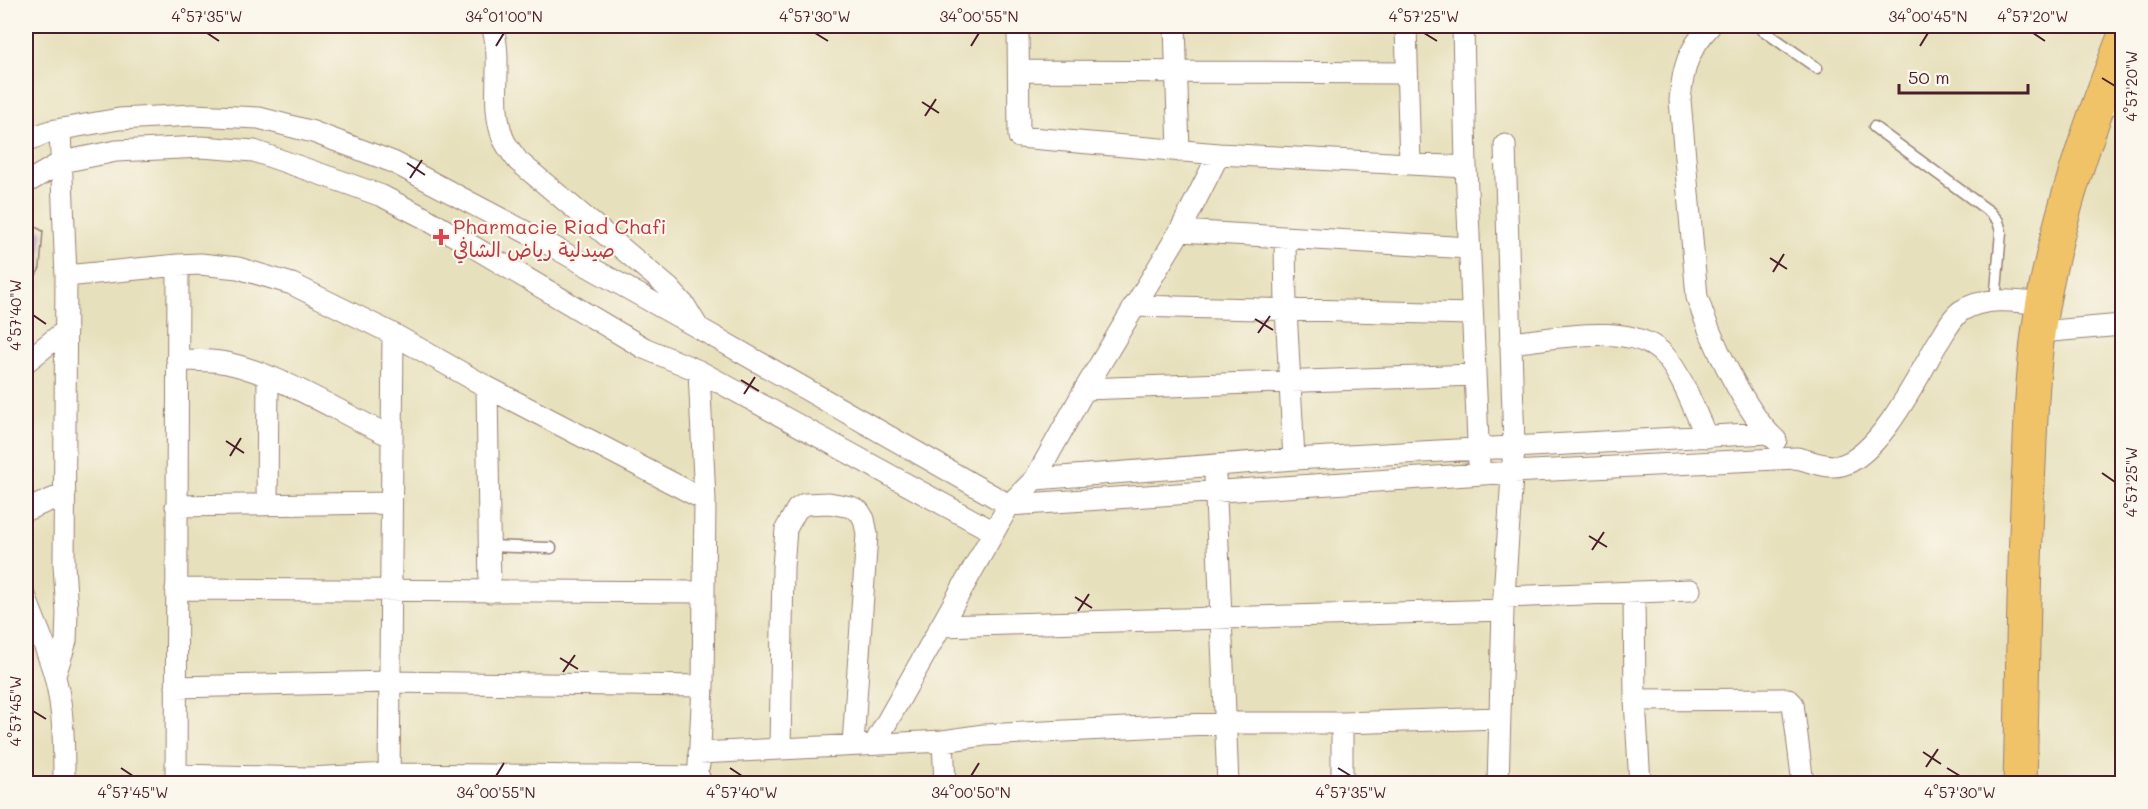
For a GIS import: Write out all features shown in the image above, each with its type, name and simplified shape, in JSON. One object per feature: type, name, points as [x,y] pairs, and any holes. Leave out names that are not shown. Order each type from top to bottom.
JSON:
[{"type":"main road","points":[[2020,783],[2026,509],[2041,318],[2067,201],[2084,144],[2110,109],[2122,42]]},
{"type":"street","points":[[492,26],[495,39],[497,118],[503,141],[518,161],[669,288],[685,306],[697,327]]},
{"type":"street","points":[[1018,26],[1019,137],[1220,154],[1466,167]]},
{"type":"street","points":[[1175,26],[1179,151]]},
{"type":"street","points":[[1406,26],[1410,164]]},
{"type":"street","points":[[1463,26],[1466,167],[1479,474]]},
{"type":"street","points":[[1710,26],[1695,43],[1687,59],[1680,100],[1697,297],[1705,323],[1747,403],[1767,433],[1797,458]]},
{"type":"street","points":[[1019,71],[1407,73]]},
{"type":"street","points":[[26,141],[50,131],[119,119],[193,115],[259,118],[314,132],[393,162],[541,240],[1009,505],[1513,471],[1797,458],[1822,465],[1841,466],[1864,454],[1890,423],[1947,329],[1960,312],[1975,305],[2014,301],[2041,318],[2122,325]]},
{"type":"street","points":[[55,675],[66,642],[67,613],[64,565],[66,276],[60,130]]},
{"type":"street","points":[[1498,783],[1504,604],[1514,447],[1505,145]]},
{"type":"street","points":[[26,183],[62,162],[116,151],[202,147],[254,151],[382,196],[483,251],[644,348],[699,371],[994,532]]},
{"type":"street","points":[[864,744],[941,626],[1009,505],[1035,479],[1085,389],[1180,231],[1220,154]]},
{"type":"street","points":[[1180,231],[1469,248]]},
{"type":"street","points":[[1285,238],[1286,309],[1294,459]]},
{"type":"street","points":[[66,276],[178,265],[238,268],[284,281],[393,334],[487,387],[705,500]]},
{"type":"street","points":[[178,265],[176,779],[699,780],[703,686],[705,500],[699,371]]},
{"type":"street","points":[[1134,306],[1472,314]]},
{"type":"street","points":[[26,362],[66,330]]},
{"type":"street","points":[[389,779],[393,334]]},
{"type":"street","points":[[1510,343],[1600,334],[1642,339],[1664,355],[1679,378],[1707,437]]},
{"type":"street","points":[[177,360],[218,362],[268,376],[391,436]]},
{"type":"street","points":[[1085,389],[1475,375]]},
{"type":"street","points":[[267,504],[268,376]]},
{"type":"street","points":[[487,387],[490,592]]},
{"type":"street","points":[[1035,479],[1294,459],[1767,433]]},
{"type":"street","points":[[1214,465],[1228,783]]},
{"type":"street","points":[[26,510],[65,494]]},
{"type":"street","points":[[176,506],[391,503]]},
{"type":"street","points":[[780,749],[783,567],[786,529],[797,509],[805,504],[819,503],[851,507],[859,512],[864,519],[867,534],[864,744]]},
{"type":"street","points":[[176,589],[704,592]]},
{"type":"street","points":[[941,626],[1220,617],[1504,604],[1690,590]]},
{"type":"street","points":[[1634,593],[1635,700],[1640,783]]},
{"type":"street","points":[[26,598],[55,675],[62,722],[64,783]]},
{"type":"street","points":[[176,687],[389,682],[703,686]]},
{"type":"street","points":[[1635,700],[1788,699],[1792,704],[1803,783]]},
{"type":"street","points":[[699,753],[943,741],[984,735],[1227,723],[1342,723],[1499,718]]},
{"type":"street","points":[[1342,723],[1342,783]]},
{"type":"street","points":[[943,741],[945,783]]},
{"type":"lane","points":[[1758,26],[1817,68]]},
{"type":"lane","points":[[1874,127],[1990,212],[1998,221],[2001,232],[1995,302]]},
{"type":"lane","points":[[489,546],[551,548]]},
{"type":"building","points":[[26,222],[43,231],[40,268],[26,294]]},
{"type":"place","name":"Pharmacie Riad Chafi صيدلية رياض الشافي","points":[[441,237]]}]
